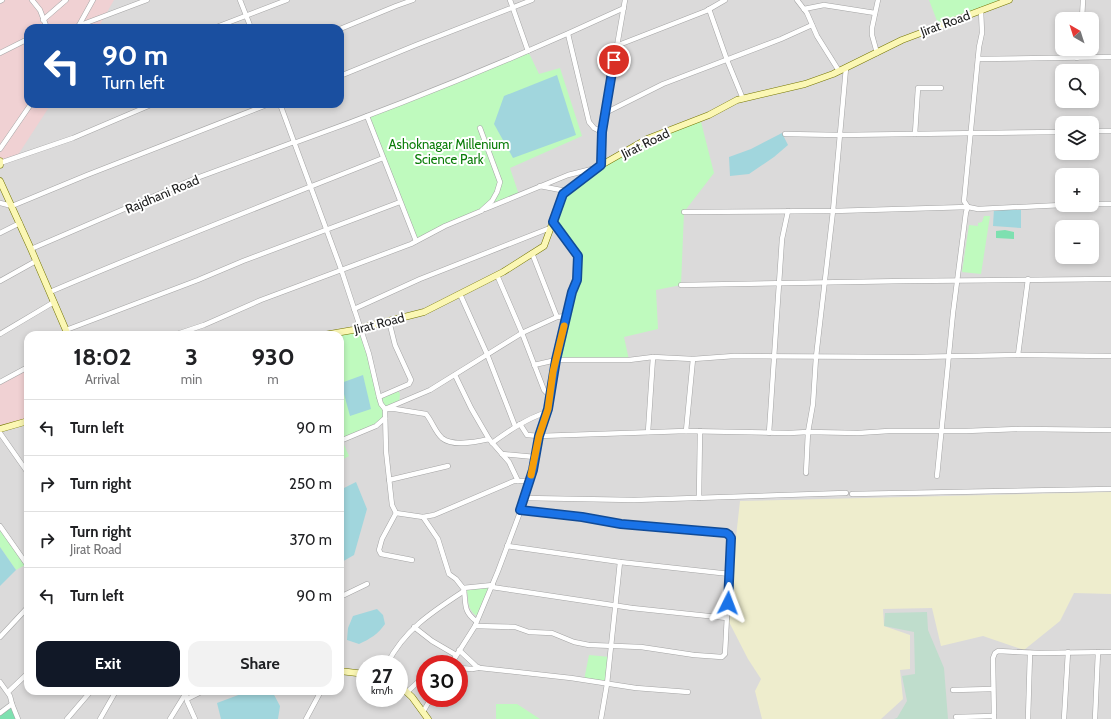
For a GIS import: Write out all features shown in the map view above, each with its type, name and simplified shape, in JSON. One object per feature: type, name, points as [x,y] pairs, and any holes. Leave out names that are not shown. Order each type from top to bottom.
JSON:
[{"type":"main road","name":"Jirat Road","points":[[344,331],[424,312],[497,275],[544,246],[563,194],[599,167],[647,139],[708,115],[737,100],[805,84],[839,71],[902,40],[1009,0]]},
{"type":"main road","points":[[0,181],[20,222],[67,331]]},
{"type":"main road","points":[[0,429],[24,422]]},
{"type":"main road","points":[[344,671],[356,673]]},
{"type":"main road","points":[[408,693],[428,719]]},
{"type":"street","points":[[32,0],[40,10],[45,24]]},
{"type":"street","points":[[43,20],[66,0]]},
{"type":"street","points":[[80,24],[93,0]]},
{"type":"street","points":[[86,24],[147,0]]},
{"type":"street","points":[[240,0],[250,24]]},
{"type":"street","points":[[225,24],[287,0]]},
{"type":"street","points":[[344,27],[413,0]]},
{"type":"street","points":[[510,0],[528,51]]},
{"type":"street","points":[[344,74],[532,0]]},
{"type":"street","points":[[186,331],[204,325],[261,300],[416,241],[445,226],[540,186],[572,174],[599,167],[605,112],[625,0]]},
{"type":"street","points":[[616,46],[709,9],[725,0]]},
{"type":"street","points":[[797,0],[804,9],[819,40],[839,71]]},
{"type":"street","points":[[877,53],[872,35],[872,28],[878,0]]},
{"type":"street","points":[[1082,12],[1083,0]]},
{"type":"street","points":[[804,9],[824,5],[875,13]]},
{"type":"street","name":"Rajdhani Road","points":[[31,249],[194,180],[460,80],[568,34],[624,8]]},
{"type":"street","points":[[709,9],[743,99]]},
{"type":"street","points":[[968,207],[964,201],[978,59],[982,33],[981,10]]},
{"type":"street","points":[[605,112],[663,84],[781,39],[812,25]]},
{"type":"street","points":[[568,34],[589,122],[594,128],[602,132]]},
{"type":"street","points":[[0,53],[24,41]]},
{"type":"street","points":[[978,59],[1111,57]]},
{"type":"street","points":[[806,473],[808,432],[813,404],[816,357],[826,282],[846,68]]},
{"type":"street","points":[[915,134],[918,88],[941,88]]},
{"type":"street","points":[[0,149],[27,108]]},
{"type":"street","points":[[0,163],[73,138],[144,108]]},
{"type":"street","points":[[0,203],[12,206],[259,108]]},
{"type":"street","points":[[281,108],[341,269],[369,354],[379,397],[385,409],[386,451],[389,480],[392,505],[396,513]]},
{"type":"street","points":[[367,116],[416,241]]},
{"type":"street","points":[[480,128],[500,182],[492,201],[481,211]]},
{"type":"street","points":[[1099,131],[1111,131]]},
{"type":"street","points":[[785,134],[840,135],[1055,132]]},
{"type":"street","points":[[50,292],[153,248],[383,158]]},
{"type":"street","points":[[540,186],[566,191]]},
{"type":"street","points":[[70,331],[400,202]]},
{"type":"street","points":[[1099,204],[1111,204]]},
{"type":"street","points":[[684,212],[833,211],[968,207],[978,209],[1055,205]]},
{"type":"street","points":[[937,476],[953,313],[966,212],[968,207]]},
{"type":"street","points":[[769,433],[782,239],[788,211]]},
{"type":"street","points":[[0,233],[20,222]]},
{"type":"street","points":[[457,653],[475,624],[492,586],[530,481],[539,436],[547,412],[556,360],[566,316],[572,292],[577,280],[578,256],[553,222]]},
{"type":"street","points":[[354,309],[420,280],[550,228]]},
{"type":"street","points":[[532,253],[557,317]]},
{"type":"street","points":[[0,281],[36,260]]},
{"type":"street","points":[[497,275],[544,390],[550,396]]},
{"type":"street","points":[[1018,355],[1028,279]]},
{"type":"street","points":[[681,285],[1111,279]]},
{"type":"street","points":[[460,294],[518,425],[527,435],[539,436],[686,431],[858,433],[889,431],[1022,429],[1111,430]]},
{"type":"street","points":[[0,334],[54,302]]},
{"type":"street","points":[[385,409],[430,390],[522,333],[557,317],[566,316]]},
{"type":"street","points":[[379,397],[409,384],[411,380],[395,345],[389,321]]},
{"type":"street","points":[[534,365],[556,360],[629,360],[653,357],[693,359],[734,356],[1111,356]]},
{"type":"street","points":[[648,432],[653,357]]},
{"type":"street","points":[[686,431],[693,359]]},
{"type":"street","points":[[0,382],[24,369]]},
{"type":"street","points":[[455,375],[471,408],[490,441],[509,462],[518,481]]},
{"type":"street","points":[[385,409],[395,409],[426,414],[441,437],[456,443],[490,441],[532,417],[547,412]]},
{"type":"street","points":[[344,439],[376,426],[385,418]]},
{"type":"street","points":[[699,498],[700,431]]},
{"type":"street","points":[[0,433],[24,467]]},
{"type":"street","points":[[502,454],[536,457]]},
{"type":"street","points":[[389,480],[448,466]]},
{"type":"street","points":[[396,513],[423,517],[508,484],[518,481],[530,481]]},
{"type":"street","points":[[852,494],[1111,489]]},
{"type":"street","points":[[524,498],[634,500],[846,493]]},
{"type":"street","points":[[475,624],[515,627],[529,632],[552,633],[574,642],[589,645],[641,647],[694,655],[722,657],[725,654],[730,574],[731,538],[729,535],[726,533],[621,524],[582,517],[520,510]]},
{"type":"street","points":[[396,513],[382,539],[379,550],[381,554],[412,560]]},
{"type":"street","points":[[423,517],[438,539],[449,574],[456,579],[463,589],[465,606],[475,624]]},
{"type":"street","points":[[0,526],[24,560]]},
{"type":"street","points":[[507,546],[620,562],[730,574]]},
{"type":"street","points":[[601,719],[620,562]]},
{"type":"street","points":[[344,595],[367,584]]},
{"type":"street","points":[[392,655],[403,638],[414,627],[463,589],[492,586],[616,605],[727,618]]},
{"type":"street","points":[[0,637],[24,611]]},
{"type":"street","points":[[414,627],[432,641],[457,653],[478,668]]},
{"type":"street","points":[[956,717],[994,717],[993,658],[994,653],[998,651],[1030,653],[1111,652]]},
{"type":"street","points":[[1064,719],[1068,652]]},
{"type":"street","points":[[1095,719],[1098,652]]},
{"type":"street","points":[[1028,719],[1030,653]]},
{"type":"street","points":[[468,669],[478,668],[571,678],[606,684],[688,692]]},
{"type":"street","points":[[8,692],[24,677]]},
{"type":"street","points":[[0,682],[10,696],[18,719]]},
{"type":"street","points":[[408,691],[416,684]]},
{"type":"street","points":[[953,690],[993,689]]},
{"type":"street","points":[[66,719],[87,695]]},
{"type":"street","points":[[100,719],[114,695]]},
{"type":"street","points":[[170,719],[184,695]]},
{"type":"street","points":[[186,695],[195,719]]},
{"type":"street","points":[[187,699],[195,695]]},
{"type":"street","points":[[306,719],[319,695]]},
{"type":"street","points":[[0,714],[12,704]]},
{"type":"street","points":[[424,712],[426,707]]},
{"type":"shaded area","points":[[0,0],[1111,0],[1111,719],[0,719]]},
{"type":"shaded area","points":[[0,0],[114,0],[100,24],[24,24],[24,108],[48,108],[16,158],[0,166]]},
{"type":"shaded area","points":[[24,368],[24,422],[0,429],[0,381]]},
{"type":"green space","points":[[929,0],[997,0],[998,4],[939,26]]},
{"type":"green space","name":"Ashoknagar Millenium Science Park","points":[[528,51],[539,74],[560,68],[582,136],[510,168],[519,195],[416,241],[367,116]]},
{"type":"green space","points":[[700,118],[714,173],[684,212],[681,285],[656,290],[658,329],[624,337],[629,360],[556,360],[577,280],[578,256],[553,222],[563,194],[596,168],[639,144]]},
{"type":"green space","points":[[984,216],[990,216],[981,274],[962,272],[969,225],[978,226],[978,223],[982,222]]},
{"type":"green space","points":[[1005,230],[1014,232],[1014,239],[996,238],[996,231]]},
{"type":"green space","points":[[360,328],[379,397],[397,389],[400,394],[399,403],[385,409],[382,421],[344,439],[344,334]]},
{"type":"green space","points":[[344,445],[349,456],[344,459]]},
{"type":"green space","points":[[1111,492],[1111,594],[1074,593],[1060,621],[1024,650],[983,636],[941,646],[932,608],[883,609],[884,626],[910,635],[910,669],[900,670],[903,699],[881,719],[762,719],[755,691],[761,679],[748,659],[727,618],[740,501]]},
{"type":"green space","points":[[0,527],[24,560],[24,566],[16,570],[0,547]]},
{"type":"green space","points":[[491,586],[478,617],[471,610],[466,587]]},
{"type":"green space","points":[[927,612],[928,630],[944,668],[948,719],[894,719],[897,718],[907,701],[902,676],[915,674],[914,632],[884,626],[885,613]]},
{"type":"green space","points":[[589,655],[610,657],[607,684],[584,680]]},
{"type":"green space","points":[[12,704],[18,719],[0,719],[0,713]]},
{"type":"green space","points":[[496,704],[517,704],[540,719],[496,719]]},
{"type":"water","points":[[557,75],[576,135],[513,158],[494,124],[504,96]]},
{"type":"water","points":[[782,133],[788,145],[774,157],[749,174],[730,176],[729,157],[751,149]]},
{"type":"water","points":[[994,208],[1021,210],[1021,228],[993,226]]},
{"type":"water","points":[[363,375],[371,409],[350,416],[344,394],[344,382]]},
{"type":"water","points":[[356,482],[367,509],[354,555],[344,561],[344,488]]},
{"type":"water","points":[[0,547],[16,570],[0,586]]},
{"type":"water","points":[[377,609],[383,615],[385,624],[380,631],[359,644],[347,640],[348,628],[353,616]]},
{"type":"water","points":[[238,695],[274,695],[280,706],[278,719],[221,719],[217,703]]},
{"type":"slow traffic","points":[[531,475],[539,436],[548,409],[553,372],[564,326]]},
{"type":"route","points":[[614,60],[602,132],[601,165],[563,194],[553,222],[578,256],[577,280],[572,292],[553,372],[548,409],[539,436],[533,470],[520,510],[582,517],[621,524],[726,533],[731,538],[728,603]]}]
